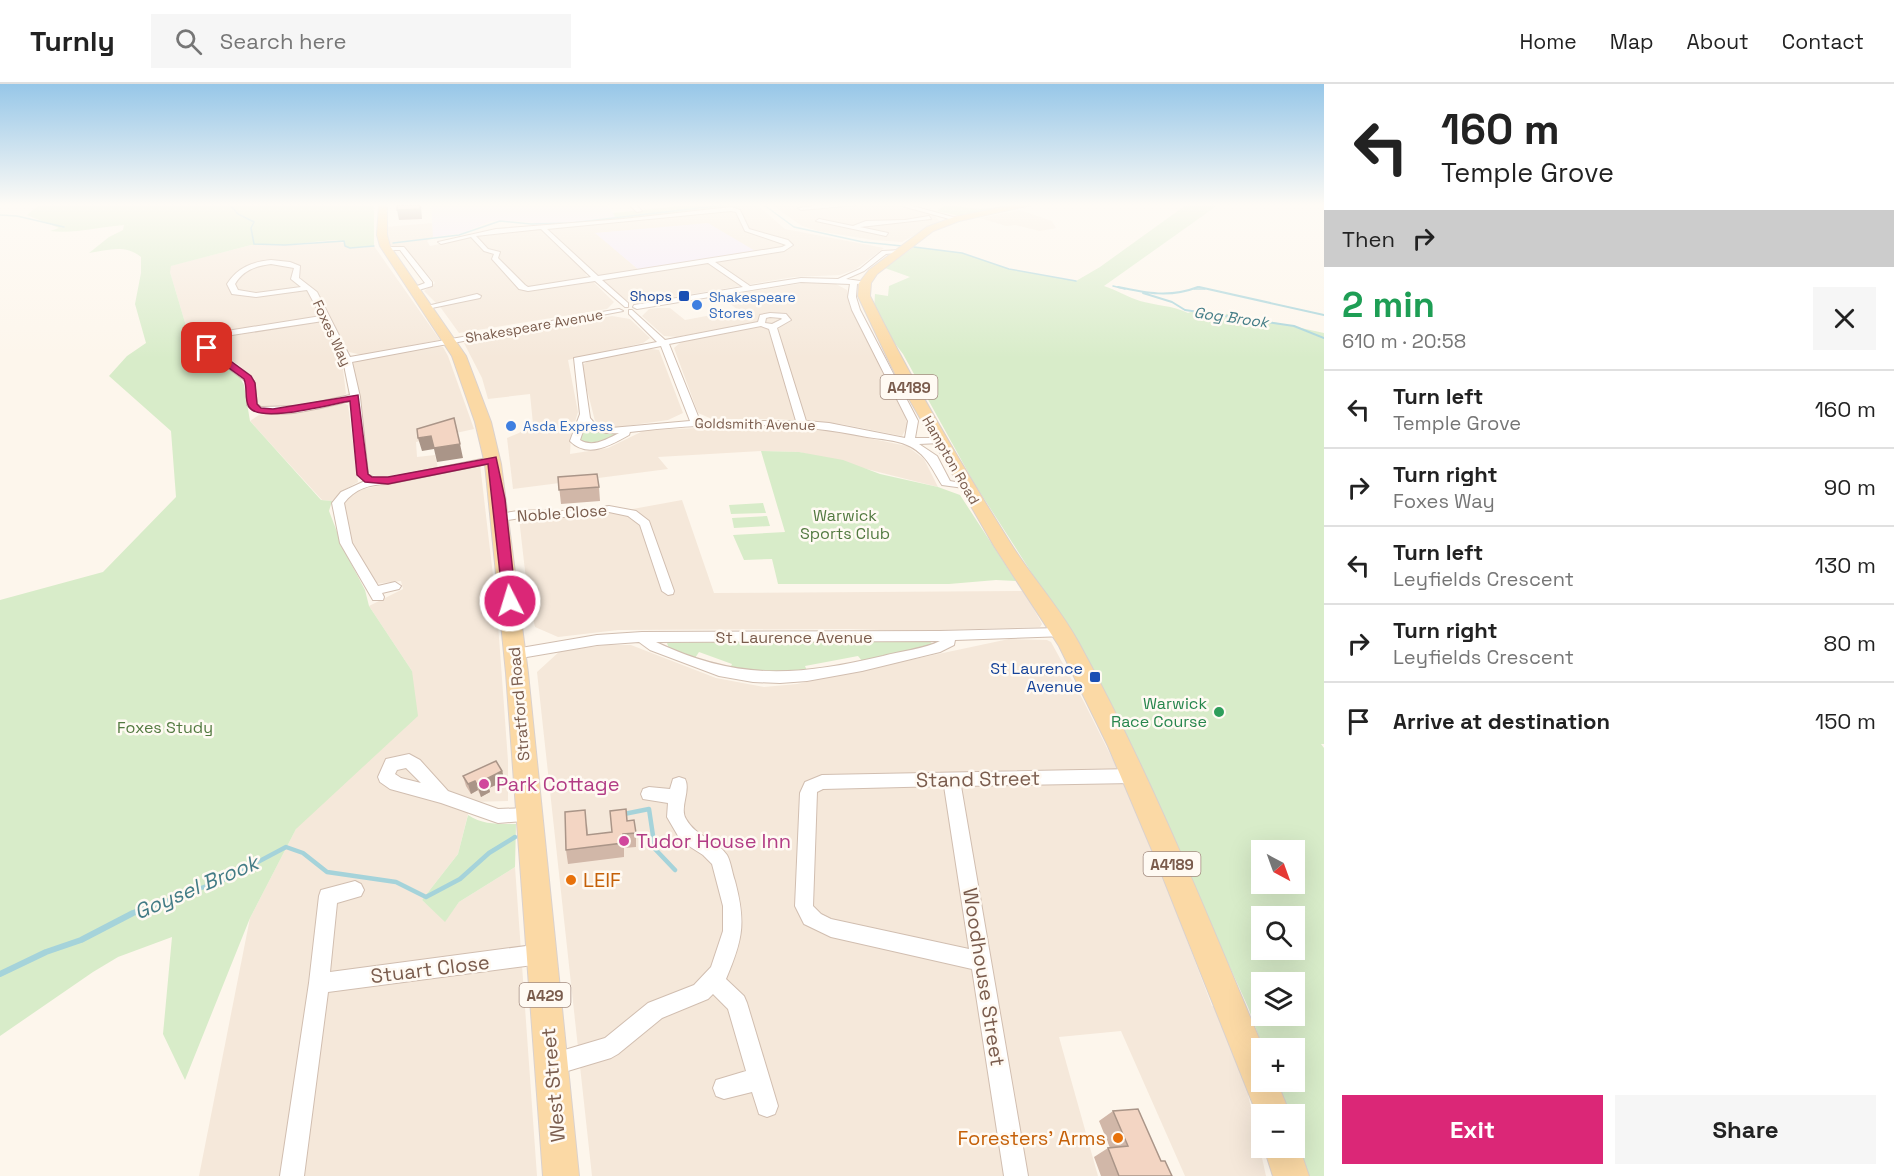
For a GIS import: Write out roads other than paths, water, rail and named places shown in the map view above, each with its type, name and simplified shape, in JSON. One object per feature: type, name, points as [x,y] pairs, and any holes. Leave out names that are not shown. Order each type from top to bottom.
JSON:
[{"type":"main road","name":"Stratford Road","points":[[391,256],[459,356],[474,395],[492,460],[501,518],[529,815]]},
{"type":"main road","points":[[860,282],[894,256]]},
{"type":"main road","name":"Hampton Road","points":[[860,282],[867,305],[899,369],[1003,546],[1061,633]]},
{"type":"main road","name":"A4189","points":[[1061,633],[1134,776],[1204,941],[1269,1104]]},
{"type":"main road","name":"West Street","points":[[529,815],[561,1176]]},
{"type":"main road","points":[[1285,1158],[1291,1176]]},
{"type":"street","points":[[495,256],[494,258],[525,288],[741,256]]},
{"type":"street","points":[[572,256],[668,348],[696,423]]},
{"type":"street","points":[[840,281],[862,270],[879,256]]},
{"type":"street","points":[[710,261],[748,288]]},
{"type":"street","name":"Foxes Way","points":[[308,288],[243,295],[233,291],[231,284],[237,273],[246,268],[266,263],[285,263],[298,267],[294,278],[308,288],[347,360],[354,397],[363,475],[373,481]]},
{"type":"street","name":"Shakespeare Avenue","points":[[347,360],[806,279],[860,282]]},
{"type":"street","name":"Hampton Road","points":[[860,282],[852,297],[856,310],[913,421],[909,441]]},
{"type":"street","points":[[427,307],[476,295]]},
{"type":"street","points":[[584,414],[577,360],[761,324],[773,327],[787,320],[779,315],[768,315],[764,317],[761,324]]},
{"type":"street","points":[[326,318],[230,333],[213,340],[208,350],[247,378],[251,383],[252,405],[258,411],[273,412],[354,397]]},
{"type":"street","points":[[773,327],[802,424]]},
{"type":"street","name":"Goldsmith Avenue","points":[[584,414],[587,422],[597,428],[611,431],[696,423],[802,424],[909,441],[940,440]]},
{"type":"street","name":"Goldsmith Avenue","points":[[584,414],[576,441],[581,446],[589,448],[602,445],[636,428]]},
{"type":"street","name":"Goldsmith Avenue","points":[[909,441],[933,458],[946,483],[967,487]]},
{"type":"street","points":[[395,586],[377,594],[346,543],[338,505],[345,494],[373,481],[388,481],[492,460]]},
{"type":"street","name":"Noble Close","points":[[501,518],[586,514],[609,509],[626,511],[638,516],[645,523],[654,567],[668,591]]},
{"type":"street","name":"St. Laurence Avenue","points":[[515,654],[597,640],[642,637],[946,636],[1061,633]]},
{"type":"street","name":"St. Laurence Avenue","points":[[642,637],[655,647],[728,673],[777,678],[804,676],[940,648],[949,642],[946,636]]},
{"type":"street","name":"Stand Street","points":[[981,961],[831,928],[813,921],[806,914],[804,906],[808,794],[811,787],[822,782],[1134,776]]},
{"type":"street","name":"Woodhouse Street","points":[[951,778],[1016,1176]]},
{"type":"street","points":[[551,1065],[611,1047],[655,1010],[701,992],[714,981],[722,964],[733,932],[732,906],[720,860],[709,849],[687,836],[680,827],[675,817],[677,791],[650,794]]},
{"type":"street","points":[[442,796],[498,816],[529,815]]},
{"type":"street","points":[[292,1176],[319,984],[328,896],[355,890]]},
{"type":"street","name":"Stuart Close","points":[[319,984],[541,954]]},
{"type":"street","points":[[714,981],[737,1003],[767,1106]]},
{"type":"street","points":[[724,1088],[759,1079]]},
{"type":"waterway","points":[[971,256],[1009,269],[1076,281]]},
{"type":"waterway","points":[[1113,286],[1125,289]]},
{"type":"waterway","points":[[1118,287],[1148,293],[1178,292],[1198,287]]},
{"type":"waterway","points":[[1199,287],[1324,315]]},
{"type":"waterway","points":[[1194,289],[1205,289]]},
{"type":"waterway","name":"Gog Brook","points":[[1143,293],[1172,302],[1185,310],[1294,326],[1324,338]]},
{"type":"waterway","points":[[624,814],[649,809],[655,849],[675,870]]},
{"type":"waterway","name":"Goysel Brook","points":[[149,907],[226,879],[286,847],[303,853],[327,872],[396,882],[426,897],[460,879],[489,853],[515,837]]},
{"type":"waterway","name":"Goysel Brook","points":[[0,974],[46,952],[81,940],[133,913],[153,906]]},
{"type":"place","name":"Shops","points":[[684,296]]},
{"type":"place","name":"Shakespeare Stores","points":[[697,305]]},
{"type":"place","name":"Asda Express","points":[[511,426]]},
{"type":"place","name":"St Laurence Avenue","points":[[1095,677]]},
{"type":"place","name":"Warwick Race Course","points":[[1219,712]]},
{"type":"place","name":"Park Cottage","points":[[484,784]]},
{"type":"place","name":"Tudor House Inn","points":[[624,841]]},
{"type":"place","name":"LEIF","points":[[571,880]]},
{"type":"place","name":"Foresters' Arms","points":[[1118,1138]]},
{"type":"park label","name":"Warwick Sports Club","points":[[845,524]]},
{"type":"park label","name":"Foxes Study","points":[[165,727]]}]
